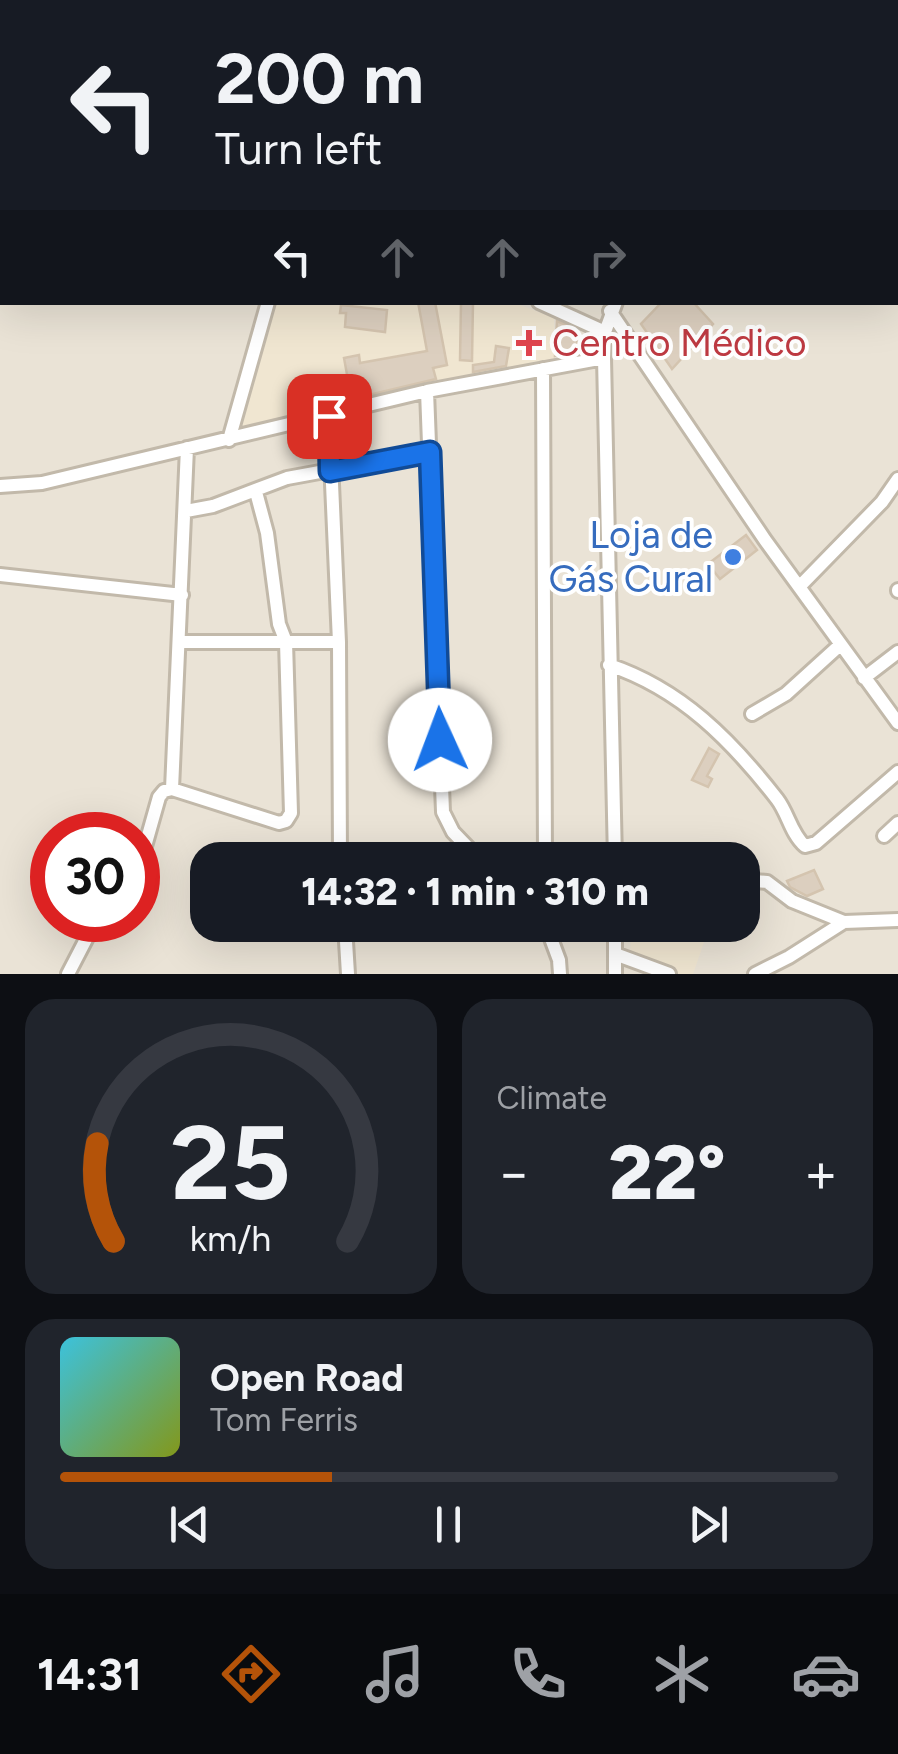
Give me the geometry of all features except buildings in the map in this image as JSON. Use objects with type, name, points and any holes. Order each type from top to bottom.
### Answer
[{"type":"street","points":[[229,440],[267,305]]},
{"type":"street","points":[[546,305],[605,332]]},
{"type":"street","points":[[613,307],[605,332],[604,358],[614,842]]},
{"type":"street","points":[[613,307],[798,587],[898,724]]},
{"type":"street","points":[[0,486],[42,483],[428,392],[604,358]]},
{"type":"street","points":[[543,370],[544,842]]},
{"type":"street","points":[[428,392],[443,812],[463,842]]},
{"type":"street","points":[[329,416],[339,642],[340,842]]},
{"type":"street","points":[[172,790],[187,448]]},
{"type":"street","points":[[186,510],[214,506],[287,478],[430,452]]},
{"type":"street","points":[[798,587],[882,502],[898,480]]},
{"type":"street","points":[[154,812],[159,796],[172,790],[279,823],[291,812],[286,642],[256,492]]},
{"type":"street","points":[[0,575],[182,594]]},
{"type":"street","points":[[180,642],[339,642]]},
{"type":"street","points":[[752,714],[786,694],[840,645]]},
{"type":"street","points":[[864,678],[898,652]]},
{"type":"street","points":[[608,664],[628,671],[697,713],[738,749],[785,810],[804,846],[816,843],[898,772]]},
{"type":"street","points":[[884,836],[898,824]]},
{"type":"street","points":[[760,881],[767,882],[792,902],[844,922],[898,920]]},
{"type":"street","points":[[755,974],[844,922]]},
{"type":"street","points":[[68,974],[85,942]]},
{"type":"street","points":[[346,942],[348,974]]},
{"type":"street","points":[[552,942],[560,974]]},
{"type":"street","points":[[615,942],[615,974]]},
{"type":"street","points":[[615,954],[668,974]]},
{"type":"shaded area","points":[[0,305],[898,305],[898,974],[0,974]]},
{"type":"shaded area","points":[[272,305],[520,305],[554,318],[554,363],[236,432]]},
{"type":"shaded area","points":[[630,942],[704,942],[693,974],[673,974],[630,958]]},
{"type":"place","name":"Centro Médico","points":[[529,343]]},
{"type":"place","name":"Loja de Gás Cural","points":[[733,557]]},
{"type":"route","points":[[329,416],[330,471],[430,452],[440,740]]}]
